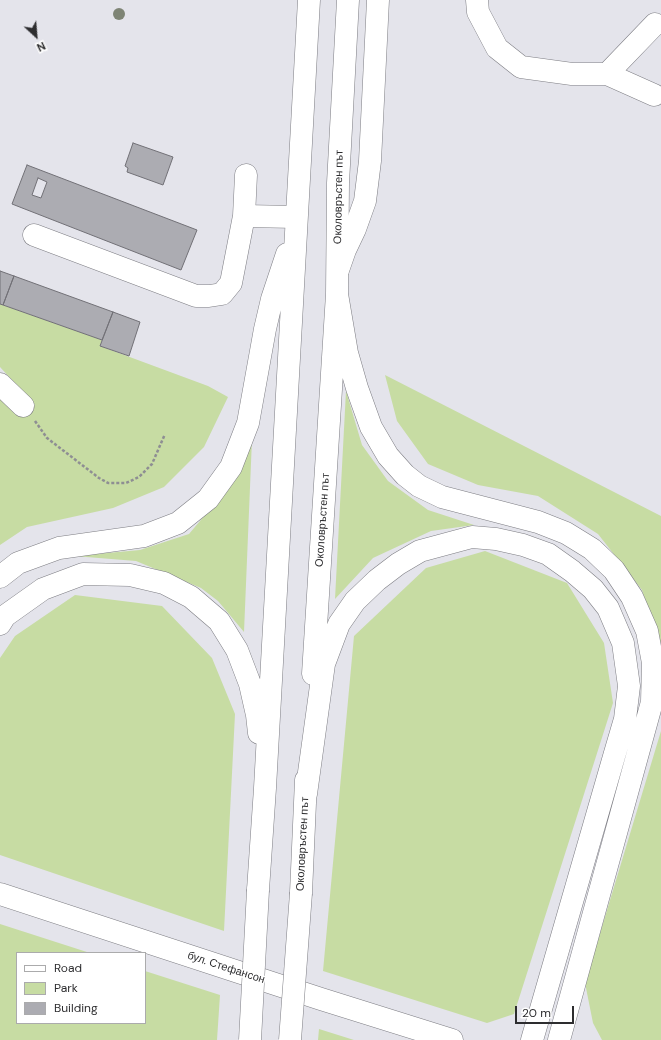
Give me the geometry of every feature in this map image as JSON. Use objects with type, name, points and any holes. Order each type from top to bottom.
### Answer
[{"type":"main road","points":[[250,1040],[309,0]]},
{"type":"main road","name":"Околовръстен път","points":[[290,1040],[301,893],[337,294],[338,183],[348,0]]},
{"type":"main road","points":[[337,271],[365,202],[370,161],[378,0]]},
{"type":"main road","points":[[477,0],[478,12],[497,48],[521,66],[572,74],[607,74],[654,95]]},
{"type":"main road","points":[[607,74],[655,24]]},
{"type":"main road","points":[[34,235],[196,296],[222,294],[231,283],[244,216],[246,175]]},
{"type":"main road","points":[[244,216],[296,224]]},
{"type":"main road","points":[[0,577],[18,563],[59,548],[144,536],[178,523],[208,499],[231,467],[248,423],[270,306],[296,224]]},
{"type":"main road","points":[[337,294],[347,353],[357,388],[371,427],[392,461],[419,486],[442,497],[538,522],[566,533],[592,549],[614,570],[632,597],[647,631],[653,663],[652,702],[559,1040]]},
{"type":"main road","points":[[0,384],[23,406]]},
{"type":"main road","points":[[306,794],[324,664],[339,624],[355,600],[377,580],[398,564],[420,551],[472,537],[496,539],[523,545],[548,554],[572,571],[593,589],[608,608],[623,643],[629,686],[625,719],[532,1040]]},
{"type":"main road","points":[[0,624],[5,616],[43,589],[83,574],[130,575],[164,583],[191,597],[219,621],[237,650],[250,684],[257,714],[265,788]]},
{"type":"main road","name":"бул. Стефансон","points":[[0,894],[321,1000],[452,1040]]},
{"type":"path","points":[[23,406],[47,438],[99,478],[108,483],[126,483],[139,477],[152,464],[165,434]]},
{"type":"green space","points":[[0,304],[102,340],[100,346],[208,386],[228,397],[204,447],[164,487],[113,508],[27,527],[0,545],[0,399],[16,414],[35,405],[0,367]]},
{"type":"green space","points":[[385,375],[661,516],[661,651],[642,590],[598,534],[538,496],[478,485],[428,464],[397,421]]},
{"type":"green space","points":[[346,391],[362,445],[388,481],[428,510],[474,525],[431,531],[373,558],[335,599]]},
{"type":"green space","points":[[252,439],[244,632],[218,601],[201,588],[136,561],[74,556],[140,550],[189,534],[232,483]]},
{"type":"green space","points":[[485,551],[567,583],[604,643],[613,703],[514,1014],[487,1023],[323,971],[354,636],[426,568]]},
{"type":"green space","points":[[75,595],[162,606],[212,658],[235,714],[224,931],[0,855],[0,658],[15,636]]},
{"type":"green space","points":[[661,731],[661,1040],[602,1040],[593,1023],[585,983]]},
{"type":"green space","points":[[0,924],[87,952],[16,952],[16,1024],[146,1024],[146,971],[220,995],[217,1040],[0,1040]]},
{"type":"green space","points":[[319,1029],[354,1040],[318,1040]]},
{"type":"building","points":[[133,143],[173,157],[163,185],[127,172],[128,168],[125,166]]},
{"type":"building","points":[[27,165],[197,230],[181,270],[12,204]]},
{"type":"building","points":[[38,178],[47,182],[41,198],[32,195]]},
{"type":"building","points":[[0,271],[14,276],[3,305],[0,304]]},
{"type":"building","points":[[14,276],[113,312],[102,340],[3,305]]},
{"type":"building","points":[[113,312],[140,322],[129,356],[100,346]]}]
